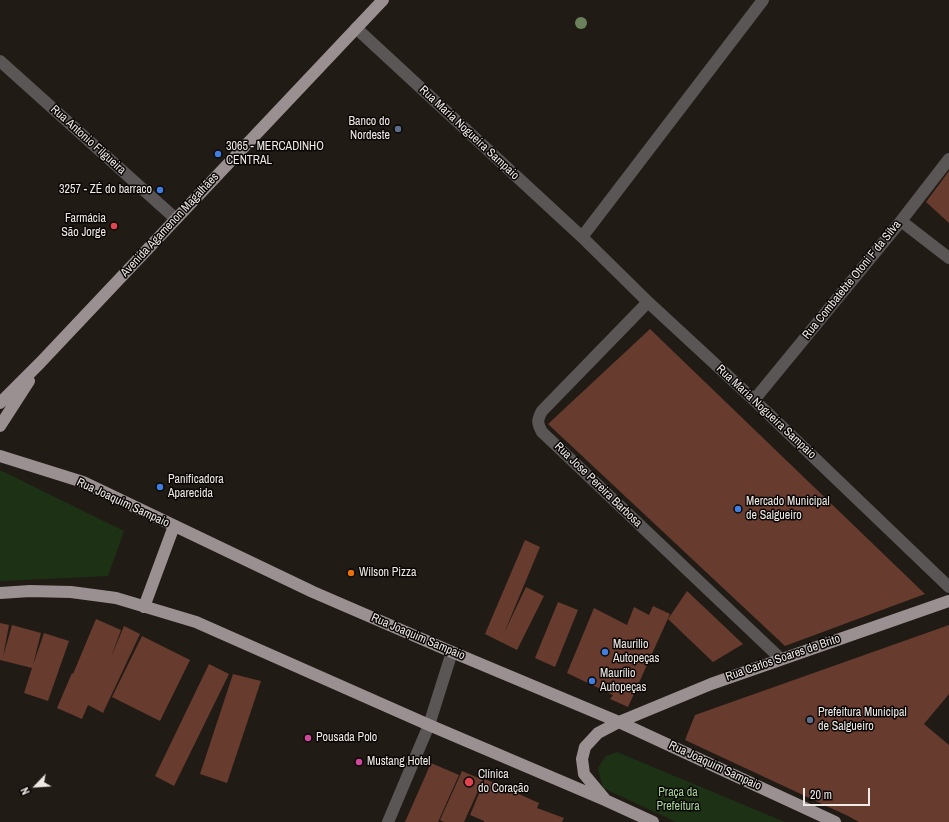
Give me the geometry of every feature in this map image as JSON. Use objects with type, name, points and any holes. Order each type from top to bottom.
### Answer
[{"type":"main road","name":"Avenida Agamenon Magalhães","points":[[40,363],[383,0]]},
{"type":"main road","points":[[0,403],[40,363]]},
{"type":"main road","points":[[0,426],[40,363]]},
{"type":"main road","name":"Rua Joaquim Sampaio","points":[[0,456],[83,482],[313,592],[618,722],[835,822]]},
{"type":"main road","points":[[144,607],[174,526]]},
{"type":"main road","points":[[0,593],[30,591],[72,592],[116,598],[196,622],[653,822]]},
{"type":"main road","name":"Rua Carlos Soares de Brito","points":[[605,800],[584,774],[582,759],[585,747],[598,733],[618,722],[711,684],[949,601]]},
{"type":"street","points":[[582,237],[763,0]]},
{"type":"street","name":"Rua Maria Nogueira Sampaio","points":[[356,28],[582,237],[648,302],[754,400],[949,587]]},
{"type":"street","name":"Rua Antonio Filgueira","points":[[0,60],[176,219]]},
{"type":"street","name":"Rua Combatebte Otoni F da Silva","points":[[754,400],[901,221],[949,159]]},
{"type":"street","points":[[901,221],[949,258]]},
{"type":"street","name":"Rua Jose Pereira Barbosa","points":[[648,302],[542,411],[539,417],[538,425],[542,432],[781,659]]},
{"type":"street","points":[[388,822],[429,725],[452,652]]},
{"type":"green space","points":[[0,470],[124,531],[108,576],[0,581]]},
{"type":"green space","name":"Praça da Prefeitura","points":[[617,752],[785,822],[676,822],[603,788],[598,768],[606,756]]},
{"type":"building","points":[[949,171],[949,223],[926,202]]},
{"type":"building","name":"Mercado Municipal de Salgueiro","points":[[650,329],[925,594],[785,646],[548,424]]},
{"type":"building","points":[[525,540],[540,547],[504,633],[526,587],[544,596],[517,650],[485,634]]},
{"type":"building","points":[[687,591],[743,644],[713,662],[668,619]]},
{"type":"building","points":[[558,602],[578,610],[555,667],[535,658]]},
{"type":"building","points":[[653,606],[670,614],[628,707],[610,699],[613,695],[567,673],[594,608],[627,625],[634,607],[649,615]]},
{"type":"building","points":[[96,619],[121,630],[111,657],[124,626],[140,634],[103,713],[88,705],[82,719],[57,708]]},
{"type":"building","points":[[0,623],[9,625],[3,657],[12,625],[41,633],[33,665],[44,633],[69,641],[48,701],[24,693],[32,668],[0,660]]},
{"type":"building","name":"Prefeitura Municipal de Salgueiro","points":[[949,625],[949,694],[924,724],[949,745],[949,822],[859,822],[685,740],[695,715]]},
{"type":"building","points":[[142,636],[190,660],[160,721],[112,697]]},
{"type":"building","points":[[209,664],[229,674],[174,786],[155,776]]},
{"type":"building","points":[[233,674],[261,681],[227,783],[200,774]]},
{"type":"building","points":[[431,763],[459,775],[438,822],[405,822]]},
{"type":"building","points":[[462,771],[483,780],[464,822],[444,822],[440,820]]},
{"type":"building","points":[[485,779],[539,803],[537,808],[564,818],[562,822],[484,822],[470,815]]},
{"type":"place","name":"Banco do Nordeste","points":[[398,129]]},
{"type":"place","name":"3065 - MERCADINHO CENTRAL","points":[[218,154]]},
{"type":"place","name":"3257 - ZÉ do barraco","points":[[160,190]]},
{"type":"place","name":"Farmácia São Jorge","points":[[114,226]]},
{"type":"place","name":"Panificadora Aparecida","points":[[160,487]]},
{"type":"place","name":"Mercado Municipal de Salgueiro","points":[[738,509]]},
{"type":"place","name":"Wilson Pizza","points":[[351,573]]},
{"type":"place","name":"Maurilio Autopeças","points":[[605,652]]},
{"type":"place","name":"Maurílio Autopeças","points":[[592,681]]},
{"type":"place","name":"Prefeitura Municipal de Salgueiro","points":[[810,720]]},
{"type":"place","name":"Pousada Polo","points":[[308,738]]},
{"type":"place","name":"Mustang Hotel","points":[[359,762]]},
{"type":"place","name":"Clínica do Coração","points":[[469,782]]}]
